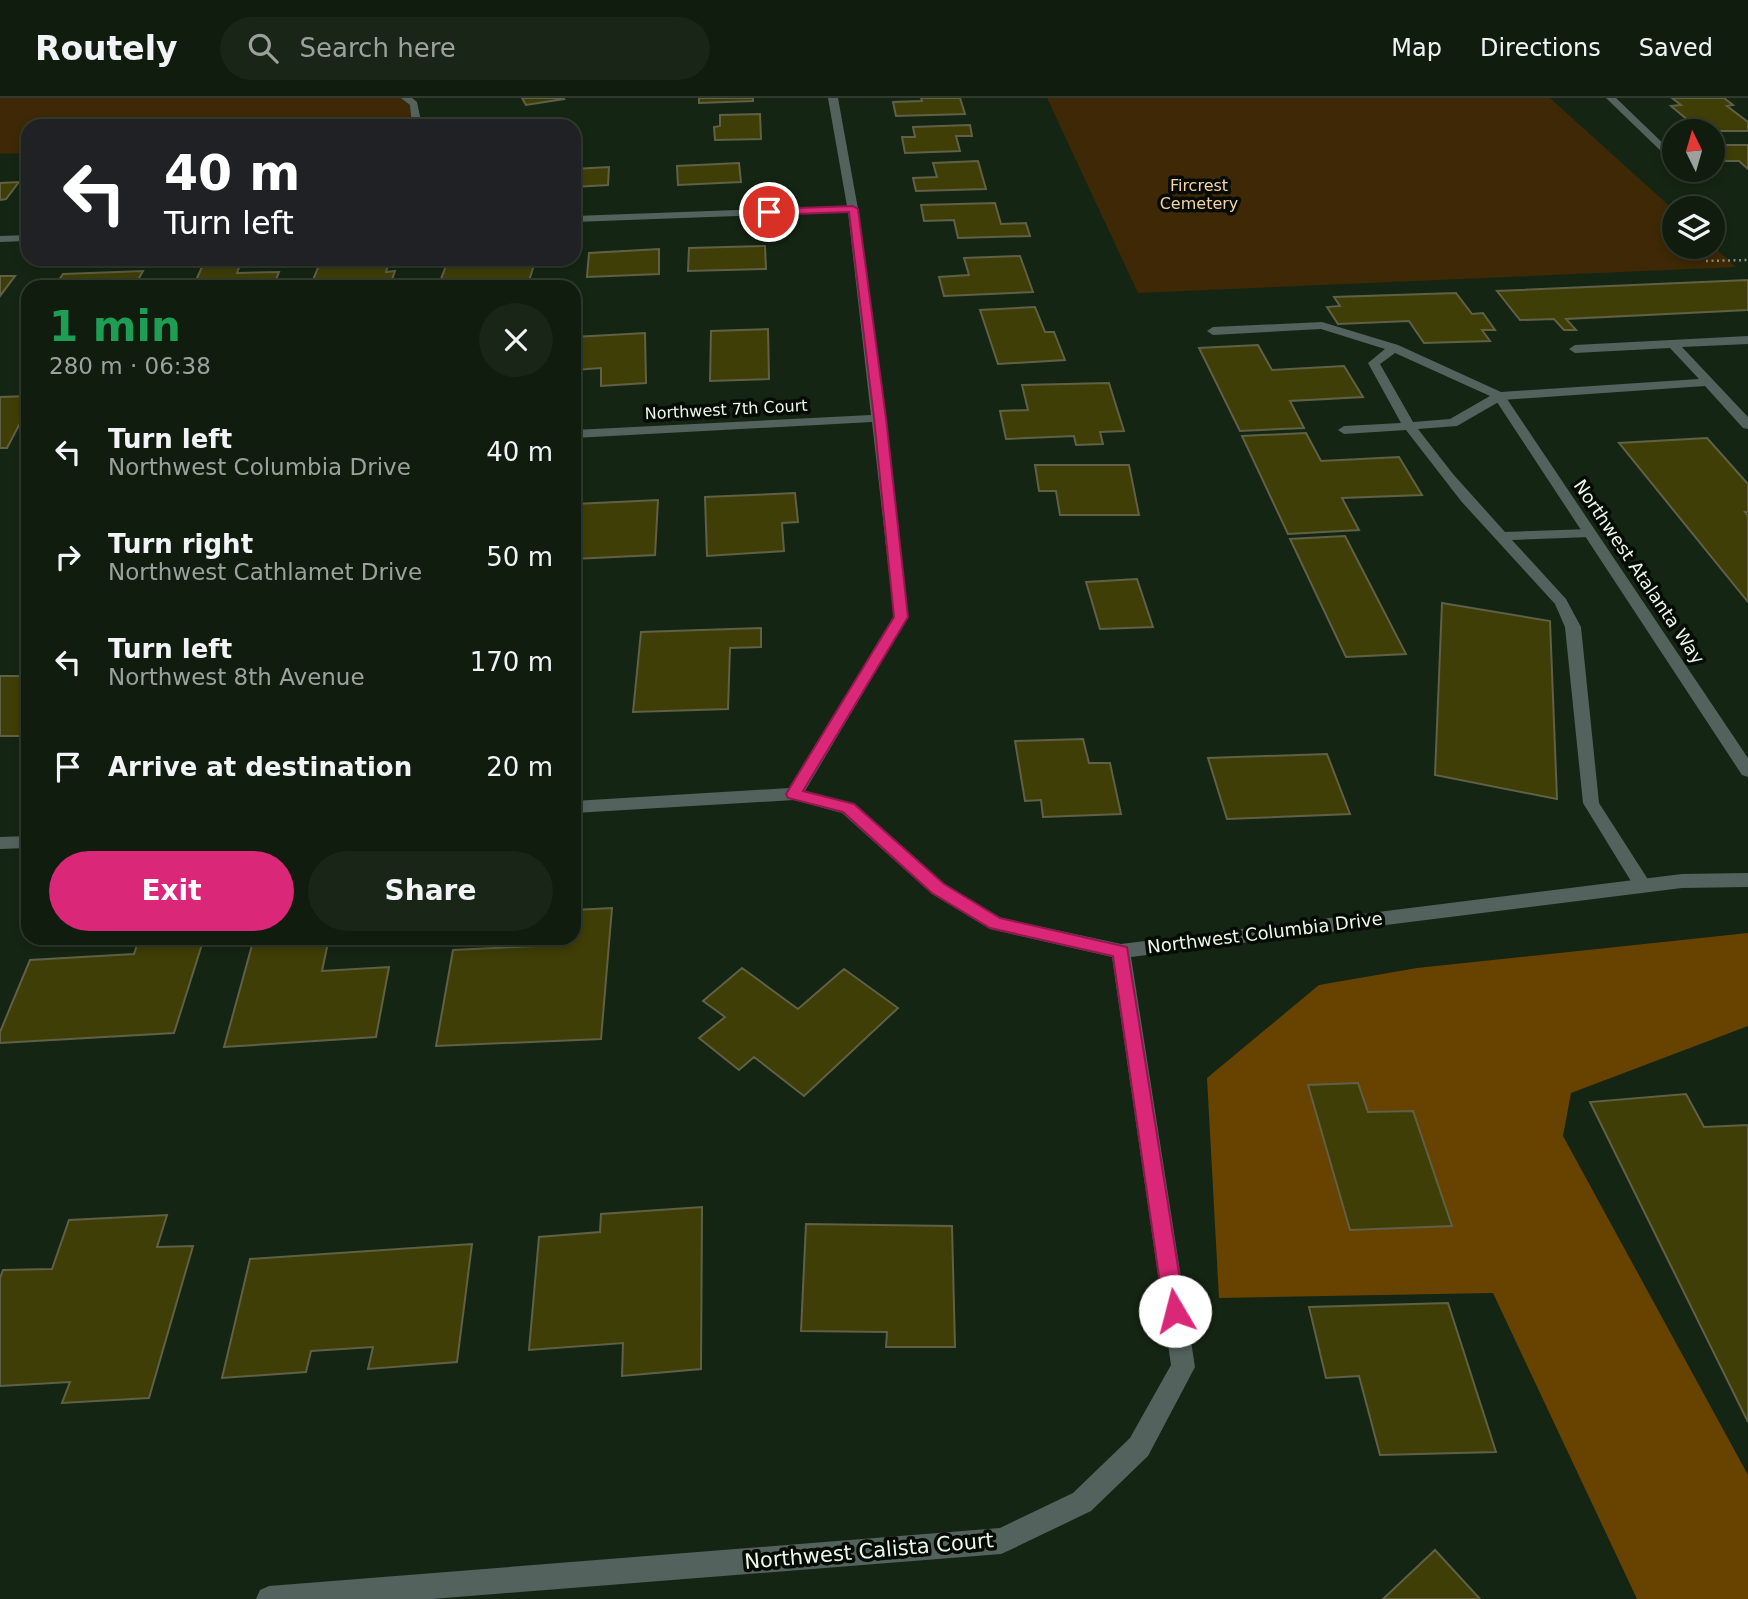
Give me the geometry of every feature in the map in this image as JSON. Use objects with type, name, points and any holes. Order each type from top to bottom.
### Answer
[{"type":"street","points":[[405,98],[414,104],[417,119]]},
{"type":"street","points":[[794,794],[901,617],[880,418],[853,209],[833,98]]},
{"type":"street","points":[[1611,98],[1662,147]]},
{"type":"street","points":[[581,219],[853,209]]},
{"type":"street","points":[[0,239],[21,238]]},
{"type":"street","points":[[1213,331],[1322,326],[1394,348],[1499,396]]},
{"type":"street","points":[[1576,349],[1748,340]]},
{"type":"street","points":[[1673,344],[1748,425]]},
{"type":"street","points":[[1394,348],[1374,363],[1387,394],[1474,507],[1561,602],[1573,627],[1591,803],[1643,886]]},
{"type":"street","points":[[1344,430],[1453,424],[1499,396],[1708,382]]},
{"type":"street","name":"Northwest Atalanta Way","points":[[1499,396],[1748,771]]},
{"type":"street","name":"Northwest 7th Court","points":[[581,434],[880,418]]},
{"type":"street","points":[[1501,536],[1590,533]]},
{"type":"street","name":"Northwest Columbia Drive","points":[[581,807],[794,794],[848,808],[938,889],[996,923],[1121,951],[1682,881],[1748,880]]},
{"type":"street","points":[[0,843],[21,842]]},
{"type":"street","name":"Northwest Calista Court","points":[[269,1599],[1001,1541],[1082,1502],[1139,1447],[1183,1367],[1121,951]]},
{"type":"path","points":[[1706,261],[1748,260]]},
{"type":"green space","points":[[0,98],[406,98],[414,104],[416,119],[21,119],[21,153],[0,154]]},
{"type":"green space","name":"Fircrest Cemetery","points":[[1047,98],[1550,98],[1662,199],[1662,259],[1725,257],[1736,267],[1138,293]]},
{"type":"shaded area","points":[[1748,933],[1748,1026],[1571,1093],[1563,1136],[1748,1475],[1748,1599],[1637,1599],[1493,1293],[1219,1298],[1207,1078],[1319,985],[1417,968]]},
{"type":"building","points":[[522,98],[563,98],[564,99],[526,105]]},
{"type":"building","points":[[699,98],[753,98],[753,101],[699,103]]},
{"type":"building","points":[[921,98],[960,98],[965,114],[896,116],[893,102],[922,101]]},
{"type":"building","points":[[1672,98],[1724,98],[1733,105],[1727,106],[1748,122],[1748,131],[1726,131],[1726,119],[1687,119],[1671,106],[1681,105]]},
{"type":"building","points":[[760,114],[761,139],[715,140],[714,127],[720,126],[720,115]]},
{"type":"building","points":[[970,125],[972,136],[956,136],[960,151],[905,153],[902,137],[915,137],[913,127]]},
{"type":"building","points":[[1726,145],[1748,145],[1748,169],[1739,161],[1726,161]]},
{"type":"building","points":[[978,161],[986,189],[916,191],[913,178],[937,177],[933,163]]},
{"type":"building","points":[[739,163],[741,182],[678,185],[677,166]]},
{"type":"building","points":[[609,167],[608,185],[581,187],[581,169]]},
{"type":"building","points":[[19,182],[6,199],[0,200],[0,183]]},
{"type":"building","points":[[995,203],[1001,224],[1026,223],[1030,236],[958,238],[954,220],[924,221],[921,205]]},
{"type":"building","points":[[765,246],[766,269],[688,271],[689,248]]},
{"type":"building","points":[[659,249],[659,274],[587,277],[589,253]]},
{"type":"building","points":[[1020,256],[1033,292],[944,296],[939,277],[969,275],[964,258]]},
{"type":"building","points":[[240,266],[237,273],[279,272],[276,280],[196,280],[202,267]]},
{"type":"building","points":[[319,266],[388,266],[386,272],[395,271],[392,280],[313,280]]},
{"type":"building","points":[[446,266],[534,266],[529,280],[441,280]]},
{"type":"building","points":[[143,271],[138,280],[59,280],[63,274]]},
{"type":"building","points":[[0,276],[15,276],[0,296]]},
{"type":"building","points":[[1748,280],[1748,310],[1566,319],[1576,330],[1564,330],[1554,319],[1520,320],[1497,291]]},
{"type":"building","points":[[1456,293],[1472,314],[1483,313],[1495,330],[1482,330],[1490,341],[1424,343],[1409,321],[1338,324],[1327,307],[1340,306],[1334,297]]},
{"type":"building","points":[[1035,307],[1045,332],[1054,332],[1065,360],[998,364],[980,310]]},
{"type":"building","points":[[768,329],[769,379],[710,381],[711,331]]},
{"type":"building","points":[[645,333],[646,383],[601,386],[601,368],[581,369],[581,337]]},
{"type":"building","points":[[1258,345],[1272,370],[1344,366],[1363,397],[1290,401],[1304,428],[1240,431],[1199,348]]},
{"type":"building","points":[[1109,383],[1124,431],[1100,432],[1103,444],[1076,445],[1074,436],[1006,439],[1000,411],[1028,410],[1022,385]]},
{"type":"building","points":[[21,396],[21,421],[7,448],[0,448],[0,397]]},
{"type":"building","points":[[1306,433],[1321,461],[1399,457],[1422,495],[1342,498],[1359,530],[1288,534],[1242,436]]},
{"type":"building","points":[[1707,438],[1748,484],[1748,512],[1745,512],[1748,516],[1748,602],[1619,443]]},
{"type":"building","points":[[1035,465],[1129,465],[1139,515],[1060,515],[1056,491],[1039,491]]},
{"type":"building","points":[[795,493],[798,522],[782,523],[784,551],[707,556],[705,497]]},
{"type":"building","points":[[658,500],[655,555],[581,559],[581,504]]},
{"type":"building","points":[[1345,536],[1406,654],[1346,657],[1290,539]]},
{"type":"building","points":[[1137,579],[1153,627],[1100,629],[1086,582]]},
{"type":"building","points":[[1442,603],[1550,621],[1557,799],[1435,775]]},
{"type":"building","points":[[761,628],[761,647],[730,648],[728,709],[633,712],[641,632]]},
{"type":"building","points":[[0,676],[21,676],[21,736],[0,736]]},
{"type":"building","points":[[1083,739],[1089,763],[1110,763],[1121,814],[1043,817],[1041,800],[1025,801],[1015,741]]},
{"type":"building","points":[[1327,754],[1350,814],[1227,819],[1208,758]]},
{"type":"building","points":[[612,908],[601,1039],[436,1046],[453,950],[581,945],[581,910]]},
{"type":"building","points":[[137,945],[202,945],[174,1033],[0,1043],[0,1032],[30,960],[134,954]]},
{"type":"building","points":[[252,945],[328,945],[322,971],[389,967],[376,1037],[224,1047]]},
{"type":"building","points":[[742,968],[798,1009],[844,969],[898,1008],[804,1096],[754,1057],[739,1070],[699,1038],[725,1017],[703,1001]]},
{"type":"building","points":[[1358,1083],[1368,1112],[1413,1111],[1452,1226],[1350,1230],[1308,1085]]},
{"type":"building","points":[[1686,1094],[1704,1127],[1748,1125],[1748,1422],[1590,1102]]},
{"type":"building","points":[[702,1207],[701,1369],[622,1376],[623,1343],[529,1350],[539,1237],[600,1232],[601,1214]]},
{"type":"building","points":[[167,1215],[157,1247],[193,1246],[149,1398],[62,1403],[70,1382],[0,1386],[0,1278],[3,1270],[52,1269],[69,1220]]},
{"type":"building","points":[[806,1224],[952,1226],[955,1347],[886,1347],[887,1332],[801,1331]]},
{"type":"building","points":[[472,1244],[457,1362],[368,1369],[373,1347],[311,1351],[306,1372],[222,1378],[250,1259]]},
{"type":"building","points":[[1448,1303],[1496,1452],[1380,1455],[1359,1376],[1326,1378],[1309,1307]]},
{"type":"building","points":[[1435,1550],[1480,1599],[1383,1599]]},
{"type":"route","points":[[769,212],[853,209],[880,418],[901,617],[794,794],[848,808],[938,889],[996,923],[1121,951],[1175,1311]]}]
